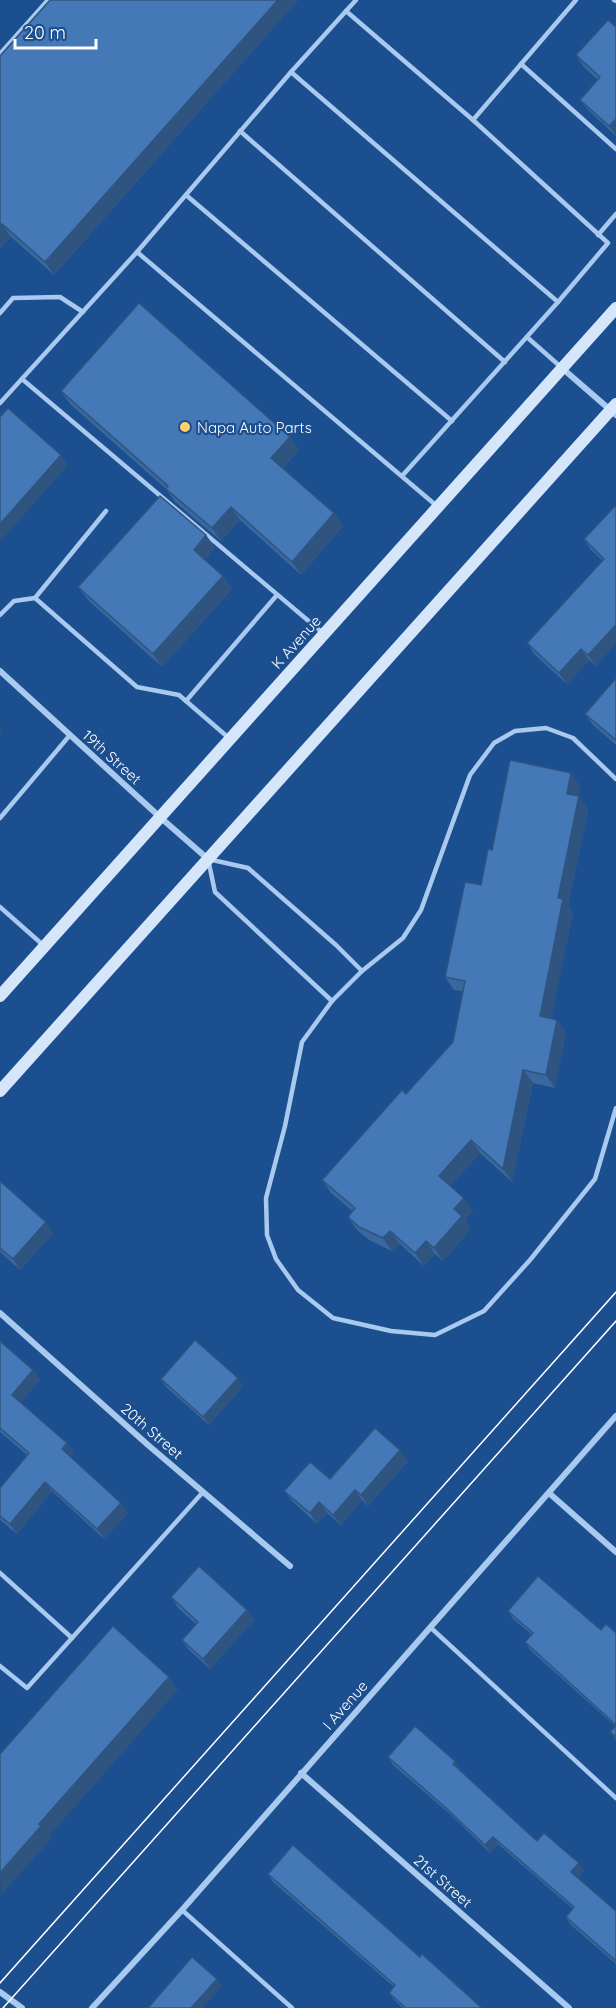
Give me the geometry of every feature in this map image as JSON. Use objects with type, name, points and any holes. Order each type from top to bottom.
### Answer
[{"type":"main road","name":"K Avenue","points":[[0,996],[616,308]]},
{"type":"main road","points":[[0,1091],[614,410]]},
{"type":"street","points":[[562,368],[614,410]]},
{"type":"street","name":"19th Street","points":[[0,671],[208,859]]},
{"type":"street","name":"20th Street","points":[[0,1313],[290,1566]]},
{"type":"street","name":"I Avenue","points":[[92,2008],[182,1910],[616,1416]]},
{"type":"street","points":[[549,1493],[616,1552]]},
{"type":"street","name":"21st Street","points":[[301,1773],[569,2008]]},
{"type":"street","points":[[0,1992],[22,2008]]},
{"type":"lane","points":[[0,54],[48,0]]},
{"type":"lane","points":[[0,403],[137,252],[291,72],[356,0]]},
{"type":"lane","points":[[473,120],[576,0]]},
{"type":"lane","points":[[346,11],[473,120],[608,243],[528,338],[402,476]]},
{"type":"lane","points":[[521,64],[616,149]]},
{"type":"lane","points":[[291,72],[558,302]]},
{"type":"lane","points":[[240,131],[505,362]]},
{"type":"lane","points":[[186,195],[452,421]]},
{"type":"lane","points":[[598,235],[616,214]]},
{"type":"lane","points":[[137,252],[438,507]]},
{"type":"lane","points":[[0,313],[13,298],[60,297],[83,312]]},
{"type":"lane","points":[[528,338],[562,368]]},
{"type":"lane","points":[[22,379],[324,634]]},
{"type":"lane","points":[[0,615],[14,601],[35,598],[106,511]]},
{"type":"lane","points":[[186,701],[277,595]]},
{"type":"lane","points":[[35,598],[137,687],[179,695],[230,739]]},
{"type":"lane","points":[[616,779],[573,738],[546,728],[515,731],[494,742],[470,776],[421,910],[403,938],[362,971],[332,1001],[302,1042],[285,1126],[266,1198],[267,1235],[276,1259],[298,1290],[333,1318],[391,1331],[435,1335],[484,1311],[530,1260],[595,1179],[616,1108]]},
{"type":"lane","points":[[0,818],[70,735]]},
{"type":"lane","points":[[332,1001],[215,892],[208,859],[248,868],[362,971]]},
{"type":"lane","points":[[0,907],[45,947]]},
{"type":"lane","points":[[0,1666],[27,1688],[203,1492]]},
{"type":"lane","points":[[0,1573],[72,1638]]},
{"type":"lane","points":[[430,1627],[616,1798]]},
{"type":"lane","points":[[182,1910],[292,2008]]},
{"type":"building","points":[[50,0],[278,0],[45,262],[2,224],[0,225],[0,56]]},
{"type":"building","points":[[608,20],[616,27],[616,119],[609,126],[580,100],[600,77],[576,55]]},
{"type":"building","name":"Napa Auto Parts","points":[[139,303],[290,437],[271,458],[334,513],[292,562],[231,507],[212,528],[166,489],[168,486],[61,391]]},
{"type":"building","points":[[8,408],[61,455],[0,524],[0,417]]},
{"type":"building","points":[[160,496],[206,535],[194,550],[223,576],[153,654],[78,587]]},
{"type":"building","points":[[616,505],[616,625],[588,655],[581,649],[559,673],[527,643],[604,559],[584,539]]},
{"type":"building","points":[[616,678],[616,740],[585,714]]},
{"type":"building","points":[[510,760],[571,773],[567,794],[579,796],[558,898],[563,899],[540,1016],[557,1020],[546,1075],[523,1070],[503,1169],[471,1140],[439,1176],[464,1198],[454,1209],[462,1216],[434,1248],[426,1241],[415,1253],[390,1231],[383,1238],[359,1227],[348,1217],[355,1208],[322,1180],[402,1090],[406,1094],[453,1042],[465,981],[445,977],[465,882],[481,885],[488,849],[492,850]]},
{"type":"building","points":[[0,1181],[46,1222],[13,1259],[0,1248]]},
{"type":"building","points":[[195,1340],[238,1378],[203,1417],[161,1379]]},
{"type":"building","points":[[0,1341],[33,1370],[12,1395],[67,1443],[62,1449],[121,1503],[97,1529],[45,1482],[10,1524],[0,1516],[0,1488],[29,1453],[0,1428]]},
{"type":"building","points":[[375,1428],[400,1450],[361,1495],[355,1490],[333,1515],[319,1502],[310,1513],[284,1491],[310,1462],[330,1479]]},
{"type":"building","points":[[199,1566],[247,1610],[203,1659],[182,1640],[198,1622],[171,1597]]},
{"type":"building","points":[[538,1576],[601,1630],[606,1624],[616,1633],[616,1725],[525,1642],[533,1633],[508,1611]]},
{"type":"building","points":[[113,1626],[169,1677],[39,1824],[41,1826],[0,1873],[0,1754]]},
{"type":"building","points":[[616,1725],[616,1737],[610,1732]]},
{"type":"building","points":[[415,1726],[455,1761],[453,1764],[537,1841],[544,1833],[579,1863],[571,1872],[616,1911],[616,1961],[566,1917],[574,1907],[493,1837],[485,1845],[388,1757]]},
{"type":"building","points":[[293,1845],[420,1957],[422,1954],[482,2008],[406,2008],[389,1993],[395,1985],[268,1874]]},
{"type":"building","points":[[192,1957],[217,1979],[191,2008],[148,2008]]},
{"type":"tram line","points":[[0,1983],[616,1292]]},
{"type":"tram line","points":[[3,2008],[616,1321]]},
{"type":"place","name":"Napa Auto Parts","points":[[185,427]]}]
